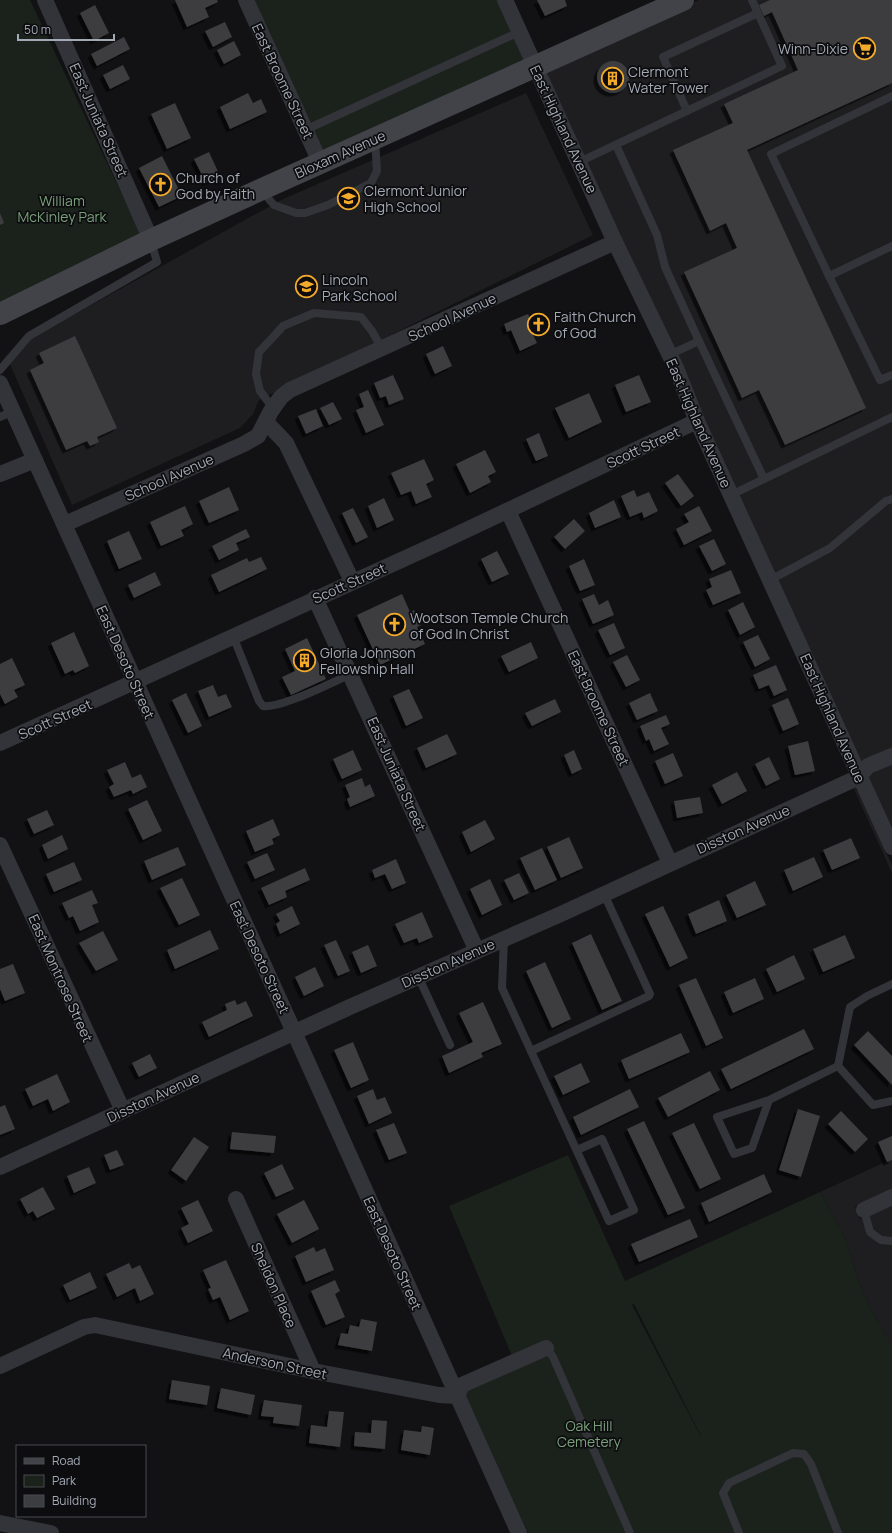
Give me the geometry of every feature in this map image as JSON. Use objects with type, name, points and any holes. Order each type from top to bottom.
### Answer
[{"type":"street","name":"East Juniata Street","points":[[45,0],[151,240]]},
{"type":"street","name":"East Broome Street","points":[[246,0],[320,162]]},
{"type":"street","name":"East Highland Avenue","points":[[505,0],[535,68],[669,354],[697,421],[892,847]]},
{"type":"street","name":"Bloxam Avenue","points":[[0,314],[151,240],[320,162],[535,68],[683,0]]},
{"type":"street","name":"School Avenue","points":[[273,408],[288,392],[616,242]]},
{"type":"street","name":"East Desoto Street","points":[[0,383],[6,414],[35,460],[65,524],[519,1533]]},
{"type":"street","points":[[273,408],[266,422],[286,443],[352,581]]},
{"type":"street","name":"Scott Street","points":[[0,743],[508,511],[697,421]]},
{"type":"street","name":"School Avenue","points":[[65,524],[244,444],[258,436],[266,422]]},
{"type":"street","points":[[0,474],[35,460]]},
{"type":"street","name":"East Broome Street","points":[[508,511],[670,863]]},
{"type":"street","name":"East Juniata Street","points":[[315,598],[477,951]]},
{"type":"street","name":"Disston Avenue","points":[[0,1167],[294,1032],[604,894],[859,776],[868,766],[892,756]]},
{"type":"street","name":"East Montrose Street","points":[[0,845],[123,1111]]},
{"type":"street","points":[[864,1210],[892,1197]]},
{"type":"street","name":"Sheldon Place","points":[[236,1199],[313,1371]]},
{"type":"street","name":"Anderson Street","points":[[0,1366],[84,1327],[95,1325],[313,1371],[439,1395],[457,1396]]},
{"type":"street","points":[[457,1396],[462,1385],[546,1348]]},
{"type":"street","points":[[0,1523],[51,1533]]},
{"type":"lane","points":[[579,162],[782,66],[752,0]]},
{"type":"lane","points":[[687,111],[663,57],[758,13]]},
{"type":"lane","points":[[305,130],[519,32]]},
{"type":"lane","points":[[892,96],[771,154],[880,380],[892,375]]},
{"type":"lane","points":[[260,190],[274,205],[296,213],[306,213],[328,205],[371,183],[377,171],[375,138]]},
{"type":"lane","points":[[616,145],[657,235],[665,267],[764,479]]},
{"type":"lane","points":[[0,370],[29,336],[157,262],[151,240]]},
{"type":"lane","points":[[829,276],[892,246]]},
{"type":"lane","points":[[273,408],[260,391],[256,374],[258,352],[283,326],[314,313],[361,317],[372,331],[382,349]]},
{"type":"lane","points":[[669,354],[699,341]]},
{"type":"lane","points":[[731,495],[892,417]]},
{"type":"lane","points":[[770,580],[830,548],[886,501],[892,499]]},
{"type":"lane","points":[[233,636],[259,701],[263,706],[270,707],[285,702],[351,674]]},
{"type":"lane","points":[[531,1051],[649,996],[650,994],[604,894]]},
{"type":"lane","points":[[504,939],[502,988],[576,1150],[609,1221],[634,1210],[602,1139],[576,1150]]},
{"type":"lane","points":[[418,976],[450,1045]]},
{"type":"lane","points":[[838,1066],[850,1007],[867,996],[892,984]]},
{"type":"lane","points":[[769,1100],[752,1148],[734,1154],[717,1117],[769,1100],[838,1066]]},
{"type":"lane","points":[[838,1066],[873,1105],[892,1101]]},
{"type":"lane","points":[[864,1210],[870,1232],[882,1240],[892,1241]]},
{"type":"lane","points":[[546,1348],[552,1357],[630,1533]]},
{"type":"lane","points":[[738,1533],[723,1493],[729,1483],[793,1453],[804,1454],[811,1464],[838,1533]]},
{"type":"shaded area","points":[[699,0],[892,0],[892,748],[870,758],[867,757],[861,762],[545,71]]},
{"type":"shaded area","name":"Lincoln Park School","points":[[526,93],[593,235],[259,400],[253,414],[240,428],[72,505],[9,362],[30,339],[281,200]]},
{"type":"shaded area","points":[[892,763],[892,829],[868,777],[872,771]]},
{"type":"shaded area","points":[[855,786],[892,865],[892,873],[853,787]]},
{"type":"shaded area","points":[[892,1159],[892,1189],[855,1207],[860,1219],[892,1204],[892,1345],[871,1310],[859,1283],[846,1240],[820,1192]]},
{"type":"green space","name":"William McKinley Park","points":[[0,0],[30,0],[142,237],[0,307]]},
{"type":"green space","points":[[254,0],[497,0],[526,65],[324,153]]},
{"type":"green space","name":"Oak Hill Cemetery","points":[[568,1155],[625,1281],[820,1192],[846,1240],[859,1283],[871,1310],[892,1345],[892,1533],[528,1533],[458,1380],[512,1356],[449,1206]],"holes":[[[634,1304],[701,1437],[632,1305]]]},
{"type":"building","points":[[175,0],[217,0],[218,2],[205,8],[209,17],[187,27]]},
{"type":"building","points":[[537,0],[565,0],[567,6],[545,16]]},
{"type":"building","points":[[770,0],[892,0],[892,83],[747,150],[866,408],[785,445],[759,390],[742,398],[684,272],[737,248],[726,223],[710,231],[673,150],[733,123],[724,104],[798,70],[772,12],[764,16],[759,5]]},
{"type":"building","points":[[95,5],[109,33],[94,41],[80,13]]},
{"type":"building","points":[[225,22],[232,37],[213,47],[205,31]]},
{"type":"building","points":[[124,37],[130,49],[97,66],[91,54]]},
{"type":"building","points":[[234,41],[241,55],[224,64],[217,50]]},
{"type":"building","name":"Clermont Water Tower","points":[[610,61],[616,61],[626,68],[629,77],[628,83],[622,90],[616,93],[610,93],[600,86],[597,80],[597,74],[604,64]]},
{"type":"building","points":[[123,65],[130,79],[110,89],[103,75]]},
{"type":"building","points":[[248,93],[253,103],[261,99],[267,112],[230,129],[220,107]]},
{"type":"building","points":[[175,103],[191,138],[167,149],[151,114]]},
{"type":"building","points":[[209,152],[220,176],[206,183],[194,159]]},
{"type":"building","points":[[162,156],[182,196],[159,207],[139,168]]},
{"type":"building","points":[[0,213],[4,223],[0,225]]},
{"type":"building","points":[[528,314],[531,321],[527,322],[537,343],[520,351],[511,330],[507,332],[504,324]]},
{"type":"building","points":[[75,336],[117,428],[97,437],[99,442],[90,446],[87,441],[66,450],[30,370],[44,363],[39,353]]},
{"type":"building","points":[[443,346],[452,366],[435,374],[426,354]]},
{"type":"building","points":[[393,375],[404,399],[389,405],[386,396],[380,398],[374,383]]},
{"type":"building","points":[[639,375],[651,402],[626,412],[615,385]]},
{"type":"building","points":[[368,390],[384,425],[366,433],[356,410],[364,407],[359,394]]},
{"type":"building","points":[[589,393],[602,422],[569,438],[555,408]]},
{"type":"building","points":[[333,402],[342,419],[329,425],[320,408]]},
{"type":"building","points":[[316,409],[323,426],[306,434],[298,416]]},
{"type":"building","points":[[539,433],[548,456],[536,461],[526,439]]},
{"type":"building","points":[[485,450],[496,472],[488,476],[491,482],[470,493],[456,464]]},
{"type":"building","points":[[424,459],[434,480],[426,484],[432,497],[416,504],[411,491],[401,495],[391,473]]},
{"type":"building","points":[[678,474],[694,496],[681,506],[665,483]]},
{"type":"building","points":[[229,487],[239,510],[209,523],[199,501]]},
{"type":"building","points":[[634,490],[637,497],[649,492],[658,511],[644,518],[642,512],[630,517],[621,496]]},
{"type":"building","points":[[384,498],[394,520],[377,528],[368,506]]},
{"type":"building","points":[[614,500],[621,517],[595,528],[589,513]]},
{"type":"building","points":[[185,506],[193,524],[181,530],[184,536],[161,546],[150,522]]},
{"type":"building","points":[[699,506],[712,531],[684,545],[676,529],[689,522],[684,514]]},
{"type":"building","points":[[353,508],[368,537],[356,543],[342,513]]},
{"type":"building","points":[[574,519],[585,531],[565,549],[554,537]]},
{"type":"building","points":[[246,529],[250,537],[236,543],[239,550],[219,560],[212,546]]},
{"type":"building","points":[[129,531],[142,559],[119,569],[107,541]]},
{"type":"building","points":[[714,539],[726,564],[712,571],[699,546]]},
{"type":"building","points":[[497,551],[509,574],[492,582],[481,559]]},
{"type":"building","points":[[261,557],[267,569],[219,592],[211,575],[247,558],[249,562]]},
{"type":"building","points":[[584,559],[595,585],[580,591],[569,566]]},
{"type":"building","points":[[731,570],[741,593],[713,605],[706,590],[712,587],[709,579]]},
{"type":"building","points":[[155,572],[161,585],[134,598],[128,585]]},
{"type":"building","points":[[402,594],[410,612],[414,610],[421,625],[417,627],[425,644],[380,665],[357,615]]},
{"type":"building","points":[[594,594],[599,605],[608,600],[614,615],[593,624],[582,599]]},
{"type":"building","points":[[743,602],[755,627],[740,635],[728,610]]},
{"type":"building","points":[[614,623],[625,648],[610,655],[598,630]]},
{"type":"building","points":[[74,632],[89,666],[75,673],[73,670],[65,674],[51,643]]},
{"type":"building","points":[[758,635],[770,659],[755,667],[743,642]]},
{"type":"building","name":"Gloria Johnson Fellowship Hall","points":[[307,638],[326,679],[291,695],[282,677],[295,671],[285,649]]},
{"type":"building","points":[[531,642],[538,658],[509,672],[501,656]]},
{"type":"building","points":[[627,655],[640,680],[626,687],[613,662]]},
{"type":"building","points":[[12,658],[25,685],[14,690],[18,697],[5,704],[0,694],[0,664]]},
{"type":"building","points":[[776,665],[787,690],[774,696],[769,685],[759,689],[753,675]]},
{"type":"building","points":[[213,685],[218,697],[226,694],[232,707],[209,717],[198,691]]},
{"type":"building","points":[[409,689],[423,718],[406,726],[393,696]]},
{"type":"building","points":[[186,693],[202,726],[188,733],[172,700]]},
{"type":"building","points":[[650,693],[658,711],[637,720],[629,703]]},
{"type":"building","points":[[788,698],[799,724],[783,731],[772,705]]},
{"type":"building","points":[[555,699],[561,712],[532,726],[525,713]]},
{"type":"building","points":[[666,715],[670,724],[661,728],[669,744],[654,751],[649,739],[646,741],[640,726]]},
{"type":"building","points":[[447,734],[457,754],[426,768],[417,748]]},
{"type":"building","points":[[808,741],[815,771],[795,775],[788,746]]},
{"type":"building","points":[[353,750],[362,770],[342,779],[333,759]]},
{"type":"building","points":[[574,750],[582,769],[572,774],[564,755]]},
{"type":"building","points":[[673,753],[683,776],[665,784],[655,761]]},
{"type":"building","points":[[769,757],[780,779],[766,786],[755,764]]},
{"type":"building","points":[[125,762],[132,778],[141,774],[147,787],[133,794],[131,790],[114,797],[109,787],[114,784],[107,770]]},
{"type":"building","points":[[737,772],[747,791],[722,804],[712,785]]},
{"type":"building","points":[[362,778],[365,787],[370,784],[375,796],[350,807],[347,799],[350,797],[345,785]]},
{"type":"building","points":[[700,797],[703,813],[677,818],[674,801]]},
{"type":"building","points":[[147,800],[162,831],[143,840],[128,809]]},
{"type":"building","points":[[47,810],[54,825],[34,834],[27,819]]},
{"type":"building","points":[[273,819],[280,835],[272,839],[274,844],[255,852],[246,831]]},
{"type":"building","points":[[485,820],[495,839],[471,852],[462,832]]},
{"type":"building","points":[[62,835],[68,849],[48,859],[42,845]]},
{"type":"building","points":[[569,837],[583,868],[561,878],[547,847]]},
{"type":"building","points":[[851,838],[860,858],[832,870],[823,850]]},
{"type":"building","points":[[178,847],[186,865],[152,880],[144,861]]},
{"type":"building","points":[[542,848],[557,880],[535,890],[520,858]]},
{"type":"building","points":[[267,853],[275,870],[255,879],[247,862]]},
{"type":"building","points":[[814,857],[823,877],[793,891],[784,870]]},
{"type":"building","points":[[396,859],[406,883],[392,889],[385,874],[375,878],[372,870]]},
{"type":"building","points":[[74,862],[82,880],[54,892],[46,874]]},
{"type":"building","points":[[305,868],[310,880],[285,891],[287,897],[269,905],[261,888]]},
{"type":"building","points":[[519,873],[529,893],[514,900],[504,880]]},
{"type":"building","points":[[182,878],[200,915],[179,925],[160,888]]},
{"type":"building","points":[[490,879],[502,905],[482,915],[470,889]]},
{"type":"building","points":[[755,881],[766,905],[737,918],[726,895]]},
{"type":"building","points":[[92,890],[98,903],[92,905],[99,922],[80,931],[73,916],[69,918],[62,903]]},
{"type":"building","points":[[719,900],[727,921],[696,934],[688,914]]},
{"type":"building","points":[[292,906],[300,924],[280,934],[276,924],[280,921],[276,914]]},
{"type":"building","points":[[663,906],[688,958],[670,967],[645,914]]},
{"type":"building","points":[[422,912],[433,937],[419,943],[417,938],[404,943],[395,924]]},
{"type":"building","points":[[210,930],[219,949],[175,969],[167,950]]},
{"type":"building","points":[[103,931],[118,960],[96,971],[79,943]]},
{"type":"building","points":[[591,934],[622,1001],[602,1010],[572,943]]},
{"type":"building","points":[[845,935],[855,958],[823,972],[813,949]]},
{"type":"building","points":[[336,940],[350,971],[338,976],[324,945]]},
{"type":"building","points":[[368,945],[377,966],[361,973],[352,952]]},
{"type":"building","points":[[794,955],[805,979],[777,992],[766,969]]},
{"type":"building","points":[[545,962],[571,1019],[552,1028],[526,971]]},
{"type":"building","points":[[13,964],[25,993],[5,1001],[0,989],[0,969]]},
{"type":"building","points":[[315,967],[324,986],[304,996],[295,977]]},
{"type":"building","points":[[696,978],[723,1038],[706,1046],[679,985]]},
{"type":"building","points":[[755,978],[764,999],[733,1013],[724,992]]},
{"type":"building","points":[[235,1000],[237,1005],[246,1001],[253,1016],[209,1037],[202,1022],[227,1010],[225,1004]]},
{"type":"building","points":[[483,1002],[502,1044],[481,1053],[483,1057],[449,1073],[442,1056],[473,1042],[459,1013]]},
{"type":"building","points":[[804,1029],[814,1049],[731,1089],[721,1069]]},
{"type":"building","points":[[868,1031],[892,1056],[892,1085],[854,1045]]},
{"type":"building","points":[[681,1033],[690,1052],[629,1079],[621,1060]]},
{"type":"building","points":[[353,1042],[369,1080],[351,1088],[334,1050]]},
{"type":"building","points":[[150,1054],[157,1068],[139,1077],[132,1063]]},
{"type":"building","points":[[581,1063],[590,1082],[563,1095],[554,1076]]},
{"type":"building","points":[[710,1071],[720,1090],[668,1117],[658,1098]]},
{"type":"building","points":[[57,1074],[70,1102],[53,1111],[48,1099],[33,1106],[25,1089]]},
{"type":"building","points":[[373,1089],[377,1100],[385,1097],[392,1113],[369,1124],[357,1096]]},
{"type":"building","points":[[630,1089],[639,1107],[581,1135],[573,1117]]},
{"type":"building","points":[[5,1105],[15,1129],[0,1135],[0,1107]]},
{"type":"building","points":[[798,1109],[820,1116],[801,1177],[779,1170]]},
{"type":"building","points":[[841,1111],[868,1139],[855,1152],[828,1124]]},
{"type":"building","points":[[644,1121],[685,1208],[668,1215],[627,1129]]},
{"type":"building","points":[[394,1123],[407,1153],[389,1160],[376,1130]]},
{"type":"building","points":[[694,1123],[721,1179],[700,1189],[672,1133]]},
{"type":"building","points":[[232,1132],[276,1136],[274,1153],[230,1149]]},
{"type":"building","points":[[892,1136],[892,1160],[887,1162],[878,1142]]},
{"type":"building","points":[[194,1137],[209,1147],[186,1181],[171,1170]]},
{"type":"building","points":[[117,1150],[124,1165],[110,1170],[104,1155]]},
{"type":"building","points":[[282,1164],[294,1189],[276,1197],[264,1173]]},
{"type":"building","points":[[89,1167],[96,1183],[74,1193],[67,1176]]},
{"type":"building","points":[[764,1174],[772,1192],[709,1222],[701,1203]]},
{"type":"building","points":[[43,1187],[55,1209],[37,1218],[33,1211],[28,1214],[20,1199]]},
{"type":"building","points":[[198,1200],[213,1231],[188,1243],[181,1228],[189,1224],[181,1208]]},
{"type":"building","points":[[304,1200],[319,1229],[292,1243],[277,1214]]},
{"type":"building","points":[[690,1219],[698,1237],[639,1262],[631,1244]]},
{"type":"building","points":[[314,1247],[316,1252],[325,1248],[334,1270],[306,1282],[295,1256]]},
{"type":"building","points":[[226,1260],[249,1311],[230,1320],[220,1297],[213,1300],[208,1289],[211,1288],[203,1270]]},
{"type":"building","points":[[129,1263],[132,1269],[140,1265],[154,1294],[140,1301],[135,1288],[117,1297],[106,1274]]},
{"type":"building","points":[[90,1272],[97,1288],[70,1300],[63,1285]]},
{"type":"building","points":[[335,1280],[340,1291],[335,1294],[345,1317],[326,1325],[311,1291]]},
{"type":"building","points":[[361,1319],[377,1322],[372,1351],[338,1345],[341,1333],[348,1334],[350,1325],[359,1327]]},
{"type":"building","points":[[172,1380],[210,1386],[207,1405],[169,1399]]},
{"type":"building","points":[[221,1388],[255,1395],[251,1415],[217,1408]]},
{"type":"building","points":[[264,1400],[302,1405],[299,1426],[273,1423],[274,1417],[261,1416]]},
{"type":"building","points":[[329,1411],[344,1412],[340,1447],[309,1443],[311,1425],[327,1427]]},
{"type":"building","points":[[372,1420],[387,1421],[385,1449],[354,1446],[355,1432],[371,1433]]},
{"type":"building","points":[[422,1426],[434,1428],[430,1455],[401,1450],[404,1430],[421,1432]]},
{"type":"place","name":"Winn-Dixie","points":[[864,48]]},
{"type":"place","name":"Clermont Water Tower","points":[[613,79]]},
{"type":"place","name":"Church of God by Faith","points":[[160,185]]},
{"type":"place","name":"Clermont Junior High School","points":[[349,198]]},
{"type":"place","name":"Lincoln Park School","points":[[306,287]]},
{"type":"place","name":"Faith Church of God","points":[[539,324]]},
{"type":"place","name":"Wootson Temple Church of God In Christ","points":[[395,625]]},
{"type":"place","name":"Gloria Johnson Fellowship Hall","points":[[304,660]]}]
